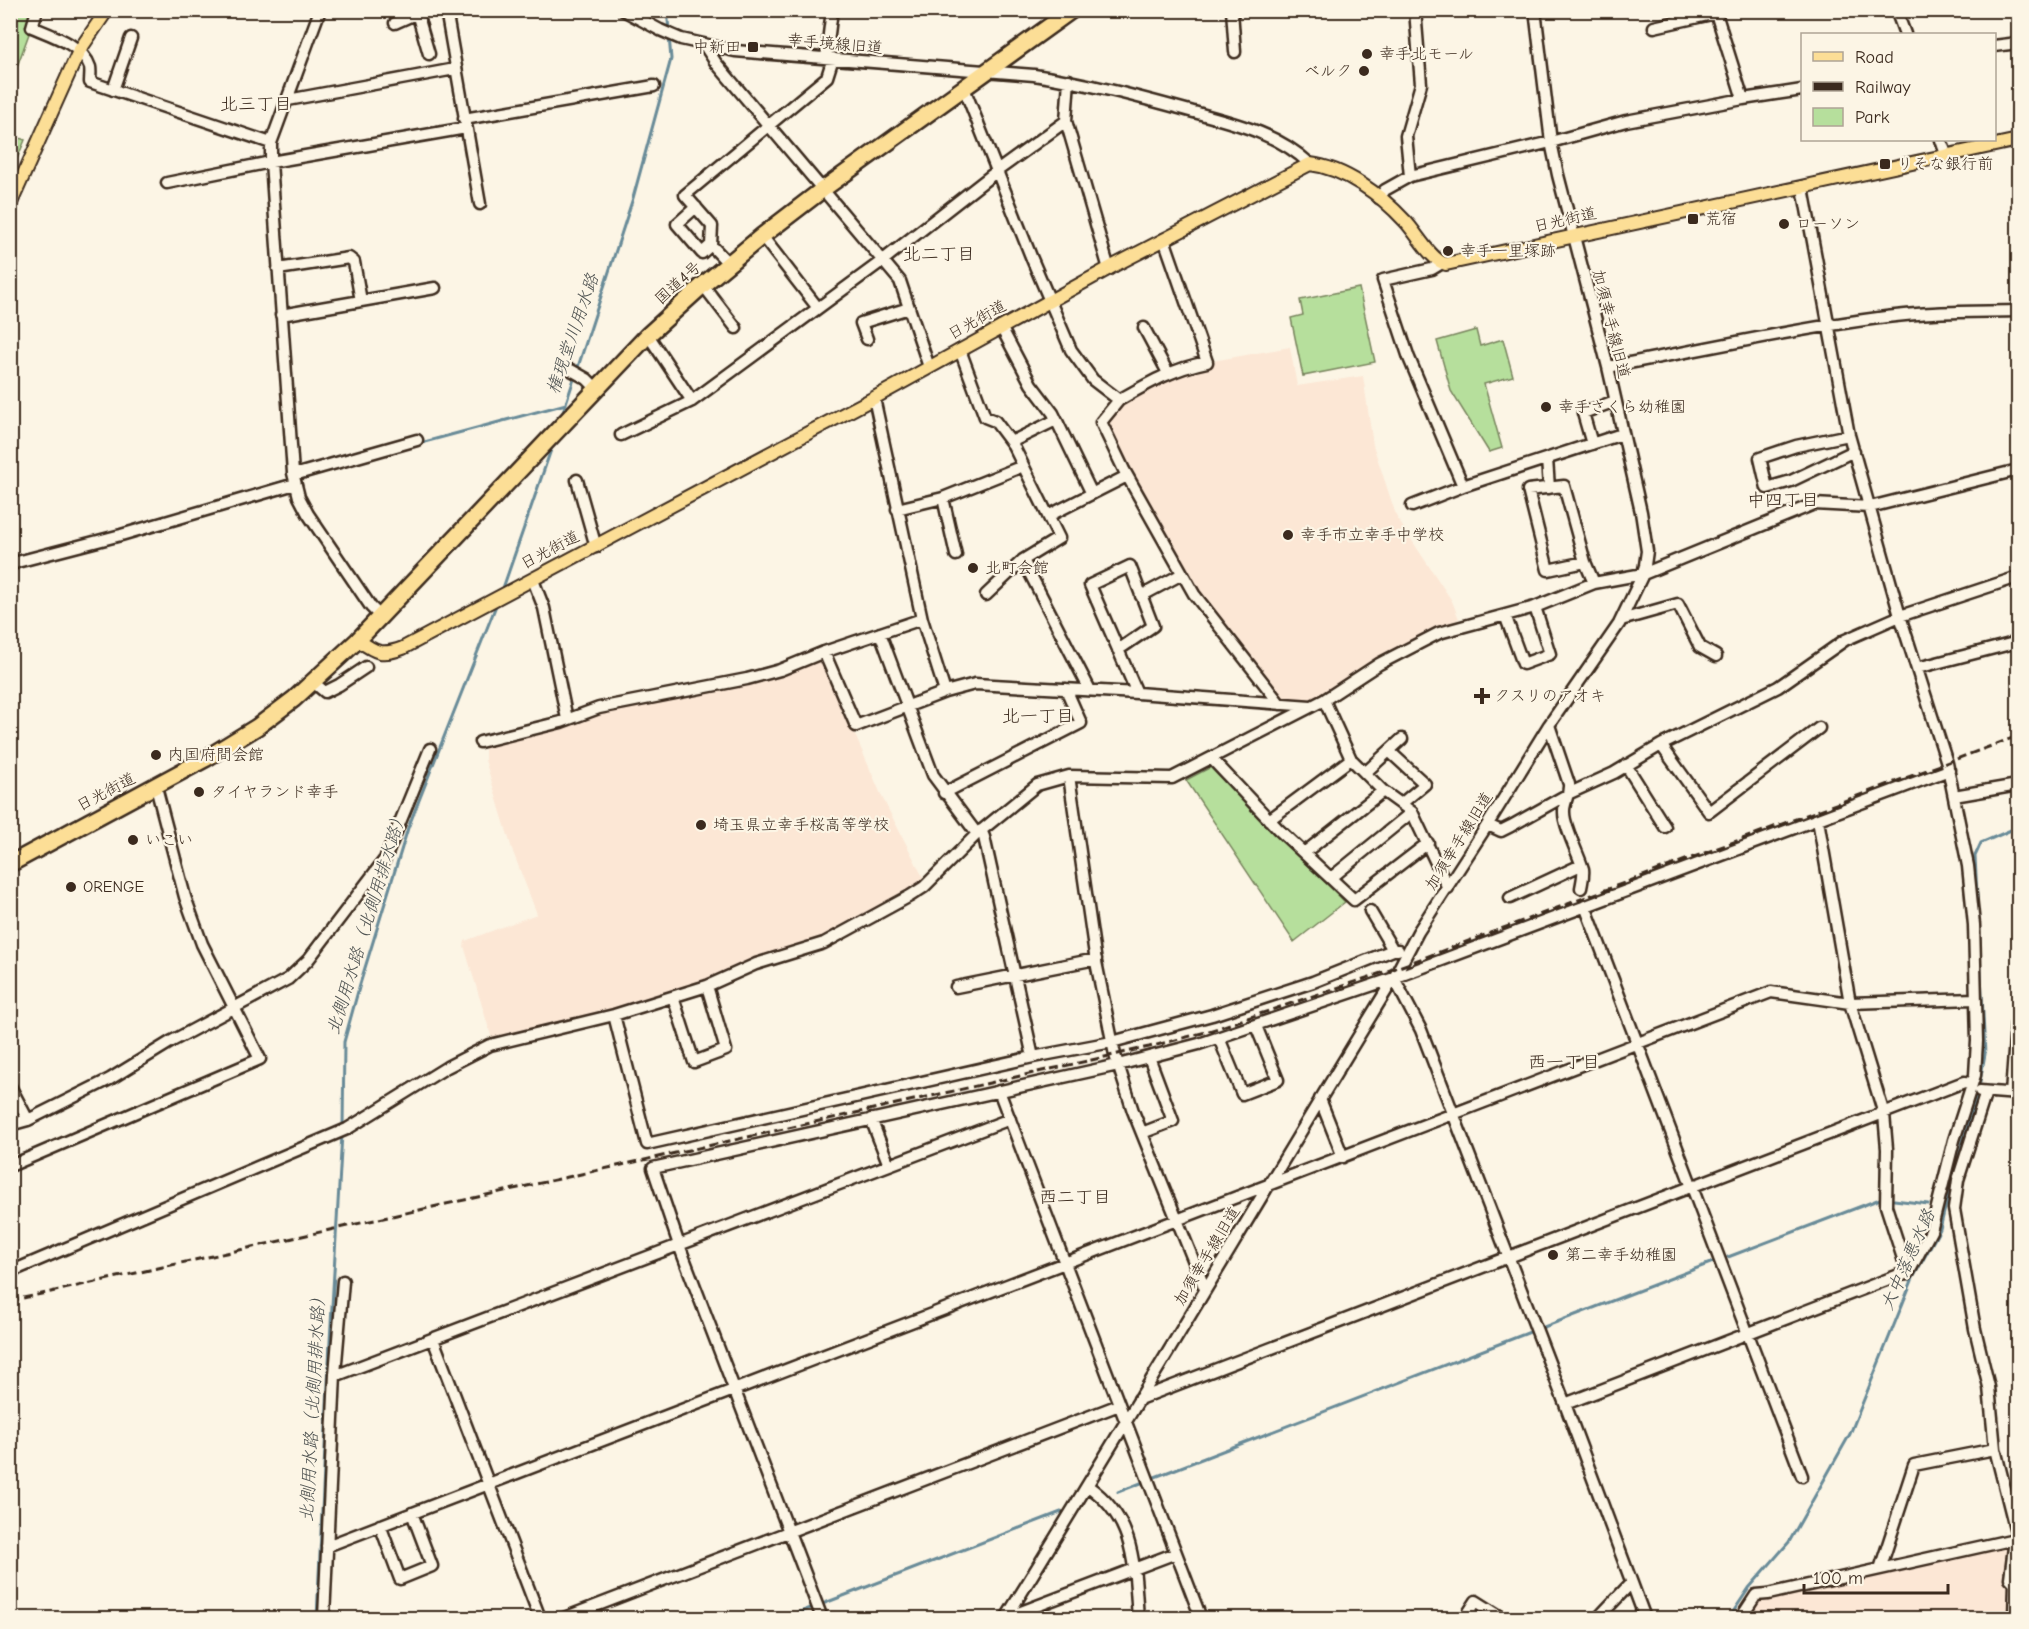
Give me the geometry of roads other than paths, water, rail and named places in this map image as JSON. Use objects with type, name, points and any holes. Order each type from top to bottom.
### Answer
[{"type":"highway","name":"国道4号","points":[[358,640],[648,335],[703,285],[822,190],[1072,10]]},
{"type":"highway","name":"日光街道","points":[[12,861],[156,787],[257,727],[313,682],[358,640]]},
{"type":"main road","points":[[10,205],[80,51],[107,10]]},
{"type":"main road","name":"日光街道","points":[[1442,263],[1505,252],[2019,140]]},
{"type":"main road","points":[[1310,164],[1333,169],[1354,180],[1379,198],[1406,221],[1442,263]]},
{"type":"main road","name":"日光街道","points":[[358,640],[375,651],[392,652],[533,580],[874,398],[1109,268],[1310,164]]},
{"type":"street","points":[[37,10],[32,27],[80,51],[90,68],[90,82],[271,143]]},
{"type":"street","points":[[320,10],[271,143],[281,315],[294,478],[298,497],[308,514],[371,607],[380,616]]},
{"type":"street","points":[[446,10],[480,204]]},
{"type":"street","name":"幸手境線旧道","points":[[623,10],[681,39],[735,51],[1034,75],[1069,80],[1242,125],[1285,144],[1310,164]]},
{"type":"street","points":[[696,207],[677,224],[702,253],[711,245],[712,226],[696,207],[685,195],[827,77],[832,10]]},
{"type":"street","points":[[1232,10],[1235,52]]},
{"type":"street","points":[[1410,176],[1406,136],[1421,84],[1415,10]]},
{"type":"street","name":"加須幸手線旧道","points":[[1005,1618],[1125,1425],[1205,1288],[1394,978],[1408,949],[1549,725],[1621,620],[1643,574],[1647,551],[1641,512],[1608,367],[1551,142],[1536,10]]},
{"type":"street","points":[[1896,10],[1905,33]]},
{"type":"street","points":[[394,23],[420,12],[429,54]]},
{"type":"street","points":[[1654,27],[1716,12],[1743,99]]},
{"type":"street","points":[[113,90],[131,38]]},
{"type":"street","points":[[1996,46],[2019,43]]},
{"type":"street","points":[[705,46],[716,63],[768,126],[900,281],[929,367]]},
{"type":"street","points":[[288,100],[455,69]]},
{"type":"street","points":[[1069,80],[1066,121],[1109,268]]},
{"type":"street","points":[[167,183],[654,86]]},
{"type":"street","points":[[964,88],[1049,301],[1071,350],[1093,380],[1119,400]]},
{"type":"street","points":[[1379,198],[1385,190],[1410,176],[1551,142],[1626,121],[1801,90]]},
{"type":"street","points":[[621,435],[692,401],[1066,121]]},
{"type":"street","points":[[1941,141],[1947,157]]},
{"type":"street","points":[[1803,188],[1849,435],[1900,616],[1948,770],[1968,866],[1974,925],[1977,1089],[1954,1209],[1989,1387],[1995,1449],[2016,1532],[2010,1578],[2017,1585],[2014,1618]]},
{"type":"street","points":[[762,236],[818,308]]},
{"type":"street","points":[[1164,239],[1207,362],[1186,366],[1168,373],[1119,400],[1101,422],[1127,476],[1194,594],[1280,704]]},
{"type":"street","points":[[711,245],[728,263]]},
{"type":"street","points":[[278,269],[349,258],[354,262],[361,301]]},
{"type":"street","points":[[1442,263],[1432,269],[1383,280],[1409,358],[1463,486]]},
{"type":"street","points":[[703,285],[736,328]]},
{"type":"street","points":[[281,315],[435,288]]},
{"type":"street","points":[[867,339],[861,323],[909,308]]},
{"type":"street","points":[[1608,367],[1888,317],[1946,312],[2019,312]]},
{"type":"street","points":[[1001,327],[1031,384],[1056,420],[1092,494]]},
{"type":"street","points":[[1144,328],[1168,373]]},
{"type":"street","points":[[648,335],[692,401]]},
{"type":"street","points":[[960,350],[985,417],[995,421],[1011,442],[1059,538],[1023,560],[986,595]]},
{"type":"street","points":[[571,370],[597,388]]},
{"type":"street","points":[[874,398],[922,619],[945,692]]},
{"type":"street","points":[[1592,444],[1583,413],[1615,401]]},
{"type":"street","points":[[1011,442],[1056,420]]},
{"type":"street","points":[[1412,506],[1463,486],[1622,434]]},
{"type":"street","points":[[1849,435],[1796,446],[1760,458],[1767,488],[1791,481],[1854,451]]},
{"type":"street","points":[[10,566],[17,562],[121,535],[294,478],[301,473],[417,440]]},
{"type":"street","points":[[1547,459],[1549,488]]},
{"type":"street","points":[[897,509],[943,498],[1023,466]]},
{"type":"street","points":[[10,1272],[343,1131],[447,1067],[490,1045],[614,1016],[707,986],[756,964],[824,943],[924,887],[979,832],[1037,785],[1070,776],[1172,778],[1324,700],[1379,664],[1439,633],[1535,606],[1594,583],[1643,574],[1814,504],[1870,507],[2019,470]]},
{"type":"street","points":[[1048,516],[1127,476]]},
{"type":"street","points":[[577,480],[596,546]]},
{"type":"street","points":[[1585,562],[1548,570],[1528,490],[1564,486],[1585,562],[1594,583]]},
{"type":"street","points":[[943,498],[956,555]]},
{"type":"street","points":[[1023,560],[1090,690]]},
{"type":"street","points":[[1118,650],[1153,626],[1130,566],[1090,585],[1118,650],[1137,693]]},
{"type":"street","points":[[1141,596],[1182,574]]},
{"type":"street","points":[[1488,825],[1501,831],[1661,745],[1778,687],[1845,640],[1900,616],[2019,577]]},
{"type":"street","points":[[533,580],[544,608],[567,719]]},
{"type":"street","points":[[1621,620],[1678,604],[1700,648],[1716,656]]},
{"type":"street","points":[[1505,615],[1523,664],[1550,654],[1535,606]]},
{"type":"street","points":[[480,742],[561,722],[599,708],[747,679],[780,670],[824,652],[922,619]]},
{"type":"street","points":[[880,633],[933,775],[944,793],[984,837],[1033,1057]]},
{"type":"street","points":[[1917,668],[2019,642]]},
{"type":"street","points":[[824,652],[856,726],[945,692],[975,684],[1311,705]]},
{"type":"street","points":[[313,682],[325,692],[366,667]]},
{"type":"street","points":[[944,793],[1081,723],[1066,689]]},
{"type":"street","points":[[1324,700],[1351,759],[1383,790],[1412,812],[1448,888]]},
{"type":"street","points":[[1549,725],[1569,784],[1570,793],[1564,801],[1565,820],[1584,871],[1581,888]]},
{"type":"street","points":[[1661,745],[1709,812],[1819,728]]},
{"type":"street","points":[[1365,772],[1402,739]]},
{"type":"street","points":[[10,1125],[28,1120],[110,1078],[172,1041],[288,979],[309,960],[384,859],[430,749]]},
{"type":"street","points":[[1389,751],[1425,784],[1401,804]]},
{"type":"street","points":[[1212,759],[1269,820],[1354,900],[1428,843]]},
{"type":"street","points":[[1269,820],[1351,759]]},
{"type":"street","points":[[1626,765],[1665,827]]},
{"type":"street","points":[[822,1618],[679,1245],[653,1168],[1118,1065],[1219,1038],[1394,978],[1948,770]]},
{"type":"street","points":[[1070,776],[1096,959],[1118,1065],[1142,1133],[1205,1288]]},
{"type":"street","points":[[1954,796],[2019,785]]},
{"type":"street","points":[[10,1166],[260,1059],[202,944],[185,897],[156,787]]},
{"type":"street","points":[[1304,853],[1383,790]]},
{"type":"street","points":[[1331,878],[1412,812]]},
{"type":"street","points":[[1818,820],[1850,1003],[1884,1114],[1887,1149],[1886,1206],[1908,1274]]},
{"type":"street","points":[[1510,898],[1581,865]]},
{"type":"street","points":[[1585,906],[1802,1476]]},
{"type":"street","points":[[1370,911],[1394,951]]},
{"type":"street","points":[[614,1016],[647,1144],[1033,1057],[1112,1042],[1212,1015],[1313,982],[1394,951],[1408,949]]},
{"type":"street","points":[[956,987],[1096,959]]},
{"type":"street","points":[[1394,978],[1421,1030],[1645,1618]]},
{"type":"street","points":[[673,997],[694,1062],[726,1050],[707,986]]},
{"type":"street","points":[[327,1546],[1771,992],[1850,1003],[1976,999]]},
{"type":"street","points":[[1139,1399],[1964,1082],[1977,1089],[2015,1094],[2016,1024],[2019,1024]]},
{"type":"street","points":[[1219,1038],[1242,1094],[1278,1080],[1256,1026]]},
{"type":"street","points":[[1142,1133],[1173,1121],[1149,1057]]},
{"type":"street","points":[[10,1086],[28,1120]]},
{"type":"street","points":[[1908,1274],[1931,1231],[1954,1140],[1977,1089]]},
{"type":"street","points":[[999,1091],[1125,1425],[1201,1618]]},
{"type":"street","points":[[1320,1099],[1343,1157]]},
{"type":"street","points":[[871,1119],[889,1165]]},
{"type":"street","points":[[335,1374],[433,1339],[1010,1119]]},
{"type":"street","points":[[1565,1404],[1899,1275],[1908,1274]]},
{"type":"street","points":[[324,1618],[335,1374],[343,1281]]},
{"type":"street","points":[[433,1339],[540,1618]]},
{"type":"street","points":[[564,1618],[1119,1406]]},
{"type":"street","points":[[1880,1569],[1914,1465],[1995,1449]]},
{"type":"street","points":[[1088,1486],[1110,1505],[1128,1536],[1135,1568],[1138,1618]]},
{"type":"street","points":[[380,1525],[400,1579],[432,1566],[412,1513]]},
{"type":"street","points":[[1741,1618],[1756,1595],[2015,1539]]},
{"type":"street","points":[[1005,1618],[1176,1552]]},
{"type":"street","points":[[1598,1618],[1631,1583]]},
{"type":"street","points":[[1465,1618],[1476,1601],[1503,1618]]},
{"type":"waterway","name":"権現堂川用水路","points":[[667,10],[669,30]]},
{"type":"waterway","name":"権現堂川用水路","points":[[577,370],[633,198],[671,59],[669,36]]},
{"type":"waterway","name":"権現堂川用水路","points":[[562,415],[575,376]]},
{"type":"waterway","name":"権現堂川用水路","points":[[417,444],[566,404]]},
{"type":"waterway","name":"北側用水路（北側用排水路）","points":[[502,591],[553,444]]},
{"type":"waterway","name":"権現堂川用水路","points":[[271,485],[289,480]]},
{"type":"waterway","name":"北側用水路（北側用排水路）","points":[[343,1128],[344,1042],[360,984],[408,828],[497,603]]},
{"type":"waterway","name":"大中落悪水路","points":[[1979,1087],[1985,1054],[1975,856],[1981,843],[2018,827]]},
{"type":"waterway","name":"大中落悪水路","points":[[1729,1618],[1749,1588],[1789,1542],[1850,1434],[1913,1278],[1940,1229],[1977,1094]]},
{"type":"waterway","name":"北側用水路（北側用排水路）","points":[[317,1618],[342,1134]]},
{"type":"waterway","points":[[1728,1257],[1880,1199]]},
{"type":"waterway","points":[[1894,1200],[1928,1204]]},
{"type":"waterway","points":[[1544,1327],[1713,1262]]},
{"type":"waterway","points":[[1155,1477],[1530,1332]]},
{"type":"waterway","points":[[1118,1492],[1141,1483]]},
{"type":"waterway","points":[[825,1603],[1061,1512]]},
{"type":"waterway","points":[[784,1618],[811,1608]]},
{"type":"railway","points":[[10,1301],[896,1104],[1206,1032],[1399,967],[2018,736]]},
{"type":"place","name":"中新田","points":[[753,47]]},
{"type":"place","name":"幸手北モール","points":[[1367,54]]},
{"type":"place","name":"ベルク","points":[[1364,71]]},
{"type":"place","name":"りそな銀行前","points":[[1885,164]]},
{"type":"place","name":"荒宿","points":[[1693,219]]},
{"type":"place","name":"ローソン","points":[[1784,224]]},
{"type":"place","name":"幸手一里塚跡","points":[[1448,251]]},
{"type":"place","name":"幸手さくら幼稚園","points":[[1546,407]]},
{"type":"place","name":"幸手市立幸手中学校","points":[[1288,535]]},
{"type":"place","name":"北町会館","points":[[973,568]]},
{"type":"place","name":"クスリのアオキ","points":[[1482,696]]},
{"type":"place","name":"内国府間会館","points":[[156,755]]},
{"type":"place","name":"タイヤランド幸手","points":[[199,792]]},
{"type":"place","name":"埼玉県立幸手桜高等学校","points":[[701,825]]},
{"type":"place","name":"いこい","points":[[133,840]]},
{"type":"place","name":"ORENGE","points":[[71,887]]},
{"type":"place","name":"第二幸手幼稚園","points":[[1553,1255]]},
{"type":"district","name":"北三丁目","points":[[256,104]]},
{"type":"district","name":"北二丁目","points":[[939,254]]},
{"type":"district","name":"中四丁目","points":[[1783,500]]},
{"type":"district","name":"北一丁目","points":[[1038,716]]},
{"type":"district","name":"西一丁目","points":[[1564,1062]]},
{"type":"district","name":"西二丁目","points":[[1075,1197]]}]
